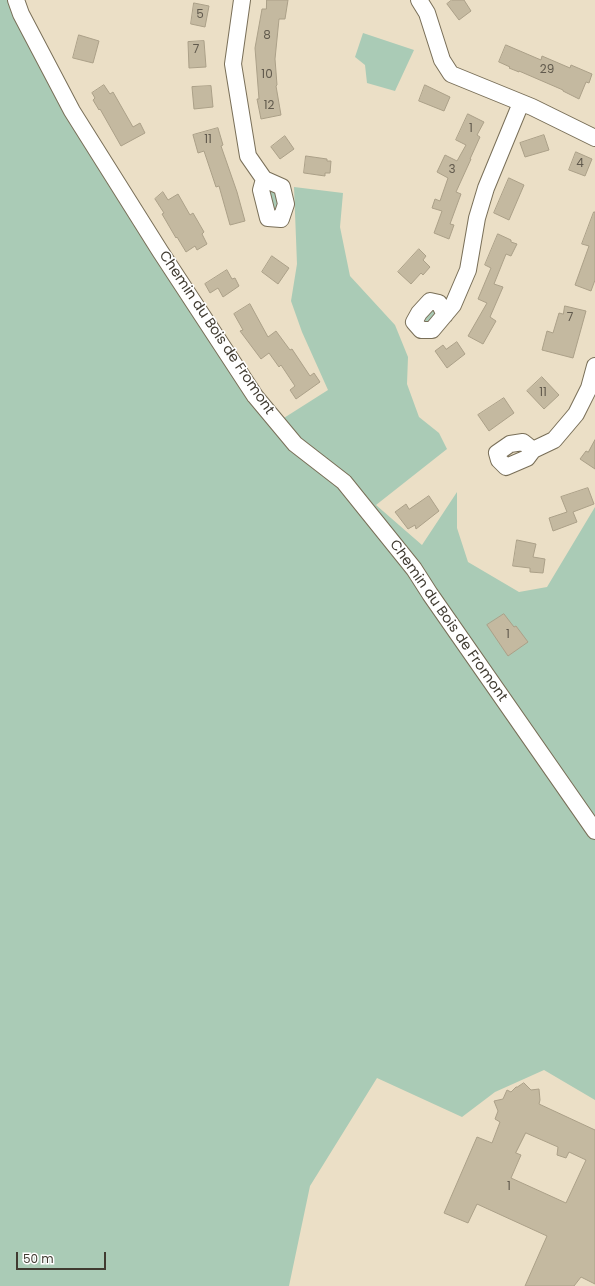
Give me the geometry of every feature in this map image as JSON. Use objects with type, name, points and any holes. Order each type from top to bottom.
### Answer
[{"type":"street","name":"Chemin du Bois de Fromont","points":[[16,0],[21,14],[72,111],[160,251],[255,396],[295,444],[344,482],[414,569],[595,831]]},
{"type":"street","points":[[242,0],[233,64],[248,156],[264,179]]},
{"type":"street","points":[[419,0],[427,13],[442,60],[451,74],[521,103],[595,138]]},
{"type":"street","points":[[445,315],[453,305],[468,270],[477,218],[486,188],[521,103]]},
{"type":"street","points":[[533,450],[554,440],[576,414],[589,388],[595,366]]},
{"type":"green space","points":[[0,0],[9,0],[276,423],[328,390],[302,332],[291,301],[297,264],[294,187],[343,193],[340,227],[350,276],[395,325],[408,357],[407,384],[419,417],[439,433],[447,449],[376,505],[422,545],[457,492],[457,528],[468,562],[519,592],[547,587],[595,507],[595,1100],[544,1070],[495,1092],[462,1117],[377,1078],[310,1186],[289,1286],[0,1286]]},
{"type":"green space","points":[[363,33],[414,50],[395,91],[367,83],[365,65],[355,57]]},
{"type":"green space","points":[[273,189],[277,193],[279,207],[274,208],[267,191]]},
{"type":"green space","points":[[434,308],[438,312],[428,325],[422,323],[422,318]]},
{"type":"building","points":[[267,0],[288,0],[285,19],[279,19],[275,59],[276,86],[281,115],[261,119],[257,99],[259,99],[255,48],[262,9],[266,9]]},
{"type":"building","points":[[452,0],[464,0],[471,11],[459,20],[447,4]]},
{"type":"building","points":[[194,3],[209,6],[205,27],[191,24]]},
{"type":"building","points":[[79,35],[99,41],[93,63],[73,58]]},
{"type":"building","points":[[204,41],[206,67],[189,68],[188,42]]},
{"type":"building","points":[[506,45],[541,60],[542,56],[570,68],[571,65],[592,74],[589,83],[586,82],[579,99],[563,90],[509,68],[510,67],[499,62]]},
{"type":"building","points":[[104,85],[110,94],[113,92],[133,127],[140,123],[145,133],[121,146],[100,109],[99,110],[93,100],[95,98],[92,93]]},
{"type":"building","points":[[425,85],[450,97],[444,111],[419,101]]},
{"type":"building","points":[[211,86],[213,107],[194,109],[192,87]]},
{"type":"building","points":[[468,114],[484,122],[477,135],[480,137],[456,192],[461,194],[450,224],[454,225],[449,239],[434,233],[442,211],[432,208],[435,199],[440,201],[448,178],[437,172],[445,155],[457,161],[466,145],[456,140]]},
{"type":"building","points":[[218,128],[223,145],[221,146],[237,192],[245,221],[230,225],[219,186],[216,187],[204,151],[198,153],[193,135]]},
{"type":"building","points":[[544,135],[549,150],[525,157],[520,143]]},
{"type":"building","points":[[285,136],[294,149],[280,159],[271,147]]},
{"type":"building","points":[[576,152],[592,159],[585,176],[569,170]]},
{"type":"building","points":[[306,156],[331,161],[330,173],[325,173],[325,176],[304,173]]},
{"type":"building","points":[[509,178],[524,185],[509,220],[494,213]]},
{"type":"building","points":[[163,192],[168,200],[178,194],[190,215],[193,213],[204,232],[202,234],[207,244],[197,250],[195,246],[186,252],[177,237],[176,238],[162,214],[164,213],[155,199]]},
{"type":"building","points":[[594,212],[595,280],[591,291],[575,285],[589,246],[582,244]]},
{"type":"building","points":[[498,234],[517,244],[511,256],[506,254],[494,284],[503,287],[490,317],[496,321],[483,344],[468,336],[487,303],[478,299],[491,268],[485,265]]},
{"type":"building","points":[[419,249],[426,256],[423,260],[430,267],[423,275],[421,273],[411,284],[398,272]]},
{"type":"building","points":[[272,256],[289,268],[278,284],[262,272]]},
{"type":"building","points":[[227,270],[232,279],[235,278],[239,286],[223,297],[218,288],[210,293],[205,284]]},
{"type":"building","points":[[250,304],[268,337],[276,331],[290,350],[292,349],[310,376],[314,373],[320,382],[296,399],[290,390],[295,386],[281,365],[279,367],[269,353],[261,359],[240,331],[243,330],[234,314]]},
{"type":"building","points":[[565,306],[586,311],[573,358],[542,350],[547,331],[553,333],[559,313],[563,314]]},
{"type":"building","points":[[457,342],[465,354],[447,368],[435,351],[443,345],[446,349]]},
{"type":"building","points":[[542,377],[559,395],[544,409],[527,391]]},
{"type":"building","points":[[504,398],[514,413],[489,431],[478,415]]},
{"type":"building","points":[[595,440],[595,469],[580,459],[586,451],[588,452]]},
{"type":"building","points":[[588,488],[594,504],[573,512],[577,522],[553,531],[549,518],[567,512],[561,497]]},
{"type":"building","points":[[429,496],[439,511],[416,529],[415,525],[408,529],[395,512],[406,504],[409,509]]},
{"type":"building","points":[[517,540],[536,544],[533,557],[545,559],[543,573],[530,572],[530,568],[513,566]]},
{"type":"building","points":[[504,614],[514,627],[516,626],[528,642],[508,656],[487,625]]},
{"type":"building","points":[[524,1083],[531,1090],[539,1089],[539,1104],[595,1130],[595,1284],[581,1277],[574,1286],[525,1286],[547,1236],[477,1204],[468,1223],[444,1213],[477,1137],[492,1143],[500,1122],[495,1119],[498,1111],[494,1101],[503,1099],[507,1090],[511,1092]],"holes":[[[526,1133],[558,1147],[557,1155],[566,1158],[569,1152],[586,1160],[566,1203],[511,1178],[521,1155],[516,1153]]]}]
